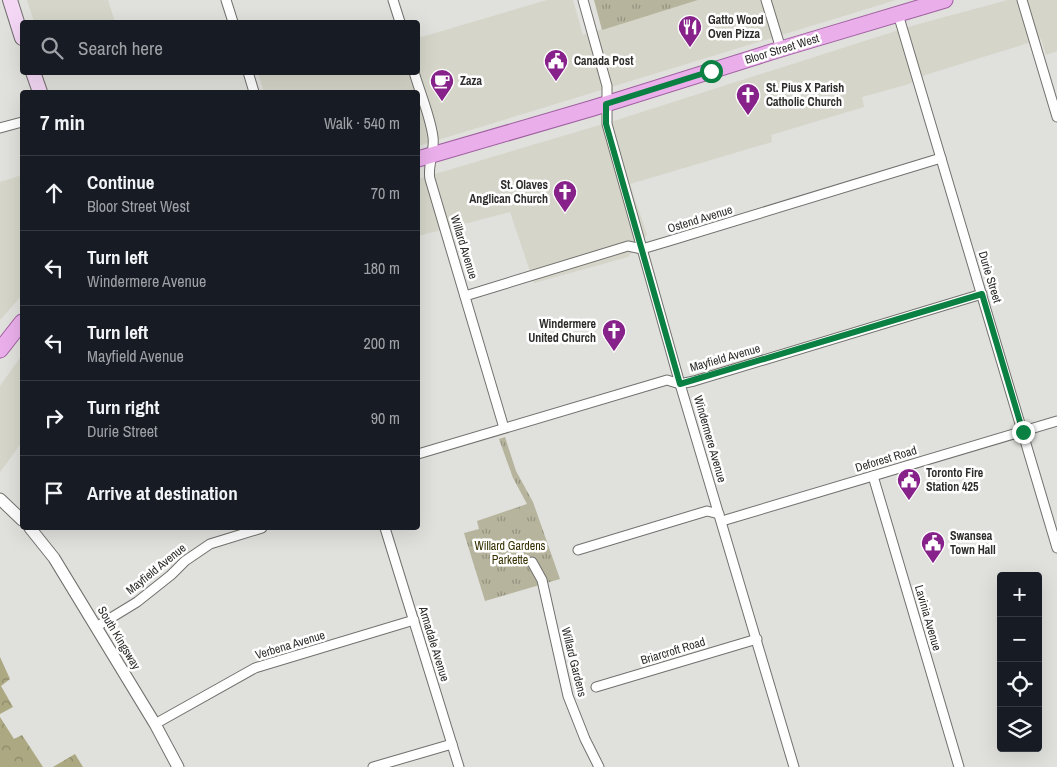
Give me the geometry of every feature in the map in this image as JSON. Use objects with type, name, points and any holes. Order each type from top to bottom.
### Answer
[{"type":"main road","points":[[10,0],[20,32]]},
{"type":"main road","name":"Bloor Street West","points":[[420,158],[606,104],[945,0]]},
{"type":"main road","points":[[34,75],[39,90]]},
{"type":"main road","points":[[0,350],[20,325]]},
{"type":"street","points":[[226,0],[232,20]]},
{"type":"street","points":[[393,0],[399,20]]},
{"type":"street","name":"Windermere Avenue","points":[[583,0],[607,86],[606,124],[680,384],[794,767]]},
{"type":"street","points":[[766,0],[781,49]]},
{"type":"street","points":[[1022,0],[1057,117]]},
{"type":"street","name":"Durie Street","points":[[898,14],[1057,548]]},
{"type":"street","points":[[249,75],[253,90]]},
{"type":"street","name":"Willard Avenue","points":[[415,75],[419,90]]},
{"type":"street","name":"Willard Avenue","points":[[420,93],[433,137],[433,155],[429,175],[504,428]]},
{"type":"street","points":[[0,128],[20,123]]},
{"type":"street","name":"Ostend Avenue","points":[[465,296],[628,246],[642,249],[941,158]]},
{"type":"street","name":"Mayfield Avenue","points":[[420,453],[667,380],[680,384],[982,294]]},
{"type":"street","name":"Deforest Road","points":[[578,550],[707,511],[720,517],[873,476],[1057,421]]},
{"type":"street","name":"Lavinia Avenue","points":[[873,476],[959,767]]},
{"type":"street","points":[[0,499],[20,518]]},
{"type":"street","name":"South Kingsway","points":[[36,530],[155,724],[178,767]]},
{"type":"street","name":"Mayfield Avenue","points":[[96,627],[137,602],[171,575],[185,561],[210,544],[256,530]]},
{"type":"street","name":"Armadale Avenue","points":[[386,530],[459,767]]},
{"type":"street","name":"Willard Gardens","points":[[532,562],[542,580],[568,696],[585,739],[599,767]]},
{"type":"street","name":"Verbena Avenue","points":[[155,724],[255,668],[414,620]]},
{"type":"street","name":"Briarcroft Road","points":[[596,687],[757,639]]},
{"type":"street","points":[[373,767],[452,744]]},
{"type":"shaded area","points":[[27,0],[108,0],[114,20],[33,20]]},
{"type":"shaded area","points":[[547,0],[573,0],[583,35],[698,0],[896,0],[420,145],[420,90],[263,90],[259,75],[420,75],[420,37]]},
{"type":"shaded area","points":[[1008,0],[1057,0],[1057,51],[1046,55],[1041,39],[925,75],[909,84],[862,97],[864,107],[771,135],[772,142],[630,184],[647,235],[628,257],[534,283],[510,212],[420,235],[420,178],[620,119],[915,25]]},
{"type":"shaded area","points":[[20,176],[20,297],[0,320],[0,182]]},
{"type":"shaded area","points":[[20,358],[20,445],[0,472],[0,386]]},
{"type":"green space","points":[[594,0],[698,0],[602,30]]},
{"type":"green space","name":"Willard Gardens Parkette","points":[[505,437],[516,471],[533,502],[560,579],[485,601],[464,533],[479,529],[477,521],[527,504],[513,478],[499,439]]},
{"type":"green space","points":[[0,657],[10,679],[1,686],[13,707],[0,714]]},
{"type":"green space","points":[[0,717],[14,739],[22,735],[43,767],[0,767]]},
{"type":"green space","points":[[75,754],[83,767],[53,767]]},
{"type":"place","name":"Gatto Wood Oven Pizza","points":[[690,48]]},
{"type":"place","name":"Canada Post","points":[[556,82]]},
{"type":"place","name":"Zaza","points":[[442,102]]},
{"type":"place","name":"St. Pius X Parish Catholic Church","points":[[748,116]]},
{"type":"place","name":"St. Olaves Anglican Church","points":[[565,213]]},
{"type":"place","name":"Windermere United Church","points":[[614,352]]},
{"type":"place","name":"Toronto Fire Station 425","points":[[909,501]]},
{"type":"place","name":"Swansea Town Hall","points":[[933,564]]},
{"type":"route","points":[[711,71],[606,104],[606,124],[680,384],[982,294],[1023,432]]}]
